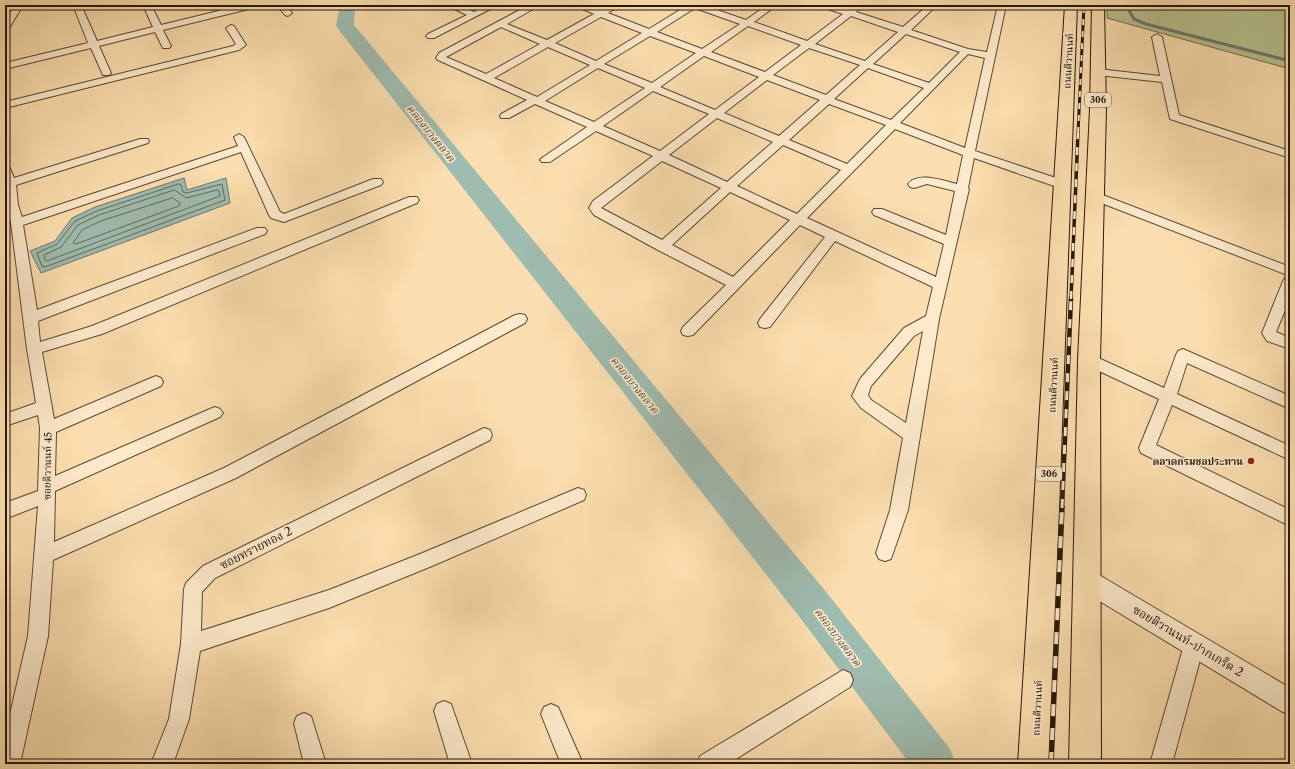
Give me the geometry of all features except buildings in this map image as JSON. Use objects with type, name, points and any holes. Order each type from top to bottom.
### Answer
[{"type":"main road","name":"ถนนติวานนท์","points":[[1071,5],[1078,190],[1089,360],[1085,764]]},
{"type":"main road","name":"ถนนติวานนท์","points":[[1034,764],[1060,251],[1078,190],[1098,72],[1098,5]]},
{"type":"street","points":[[77,5],[106,72]]},
{"type":"street","points":[[146,5],[166,46]]},
{"type":"street","points":[[5,105],[240,47],[241,45],[215,5]]},
{"type":"street","points":[[5,66],[254,5]]},
{"type":"street","points":[[281,5],[288,13]]},
{"type":"street","points":[[450,5],[474,15]]},
{"type":"street","points":[[431,36],[494,5]]},
{"type":"street","points":[[536,5],[440,56],[941,285]]},
{"type":"street","points":[[578,5],[893,125],[969,153],[1078,190],[1290,272]]},
{"type":"street","points":[[486,78],[616,5]]},
{"type":"street","points":[[505,116],[536,101],[694,5],[931,87]]},
{"type":"street","points":[[546,160],[773,5]]},
{"type":"street","points":[[825,5],[966,51],[991,56]]},
{"type":"street","points":[[735,284],[662,247],[598,212],[595,208],[597,204],[860,5]]},
{"type":"street","points":[[662,247],[933,5]]},
{"type":"street","points":[[885,553],[899,510],[932,319],[963,189],[969,153],[1002,5]]},
{"type":"street","points":[[5,15],[17,9]]},
{"type":"street","points":[[5,28],[17,9]]},
{"type":"street","points":[[500,24],[718,113],[849,169]]},
{"type":"street","points":[[1157,37],[1174,117],[1290,155]]},
{"type":"street","points":[[688,331],[966,51]]},
{"type":"street","points":[[1098,72],[1166,80]]},
{"type":"street","points":[[7,176],[144,141]]},
{"type":"street","points":[[17,223],[241,143],[275,215],[279,217],[284,218],[377,182]]},
{"type":"street","name":"ซอยติวานนท์ 45","points":[[7,176],[8,206],[17,223],[34,349],[48,428],[44,555],[38,636],[9,764]]},
{"type":"street","points":[[914,184],[927,180],[963,189]]},
{"type":"street","points":[[34,349],[97,330],[413,200]]},
{"type":"street","points":[[878,212],[951,242]]},
{"type":"street","points":[[31,318],[261,231]]},
{"type":"street","points":[[765,323],[833,235]]},
{"type":"street","points":[[1289,286],[1269,333],[1272,337],[1290,344]]},
{"type":"street","points":[[44,555],[230,473],[520,319]]},
{"type":"street","points":[[913,436],[866,404],[860,396],[865,383],[909,332],[932,319]]},
{"type":"street","points":[[1290,403],[1183,355],[1147,448],[1290,518]]},
{"type":"street","points":[[1089,360],[1290,453]]},
{"type":"street","points":[[48,428],[156,382]]},
{"type":"street","points":[[5,420],[44,407]]},
{"type":"street","points":[[5,511],[215,413]]},
{"type":"street","name":"ซอยทรายทอง 2","points":[[162,764],[179,719],[191,644],[193,589],[209,572],[484,435]]},
{"type":"street","points":[[191,644],[329,599],[426,560],[578,495]]},
{"type":"street","name":"ซอยติวานนท์-ปากเกร็ด 2","points":[[1086,580],[1290,702]]},
{"type":"street","points":[[1161,764],[1194,645]]},
{"type":"street","points":[[708,764],[843,680]]},
{"type":"street","points":[[444,711],[461,764]]},
{"type":"street","points":[[551,714],[572,764]]},
{"type":"street","points":[[304,723],[315,764]]},
{"type":"green space","points":[[1107,5],[1290,5],[1290,69],[1107,18]]},
{"type":"water","points":[[184,178],[187,190],[226,178],[230,203],[41,273],[30,251],[55,241],[72,218],[95,207]]},
{"type":"waterway","name":"คลองบางตลาด","points":[[350,5],[347,7],[345,26],[814,606],[935,764]]},
{"type":"waterway","points":[[1126,5],[1134,19],[1146,24],[1290,61]]},
{"type":"railway","points":[[1078,133],[1084,5]]},
{"type":"railway","points":[[1071,299],[1078,132]]},
{"type":"railway","points":[[1062,508],[1071,298]]},
{"type":"railway","points":[[1051,764],[1062,507]]},
{"type":"place","name":"ตลาดกรมชลประทาน","points":[[1251,461]]}]
